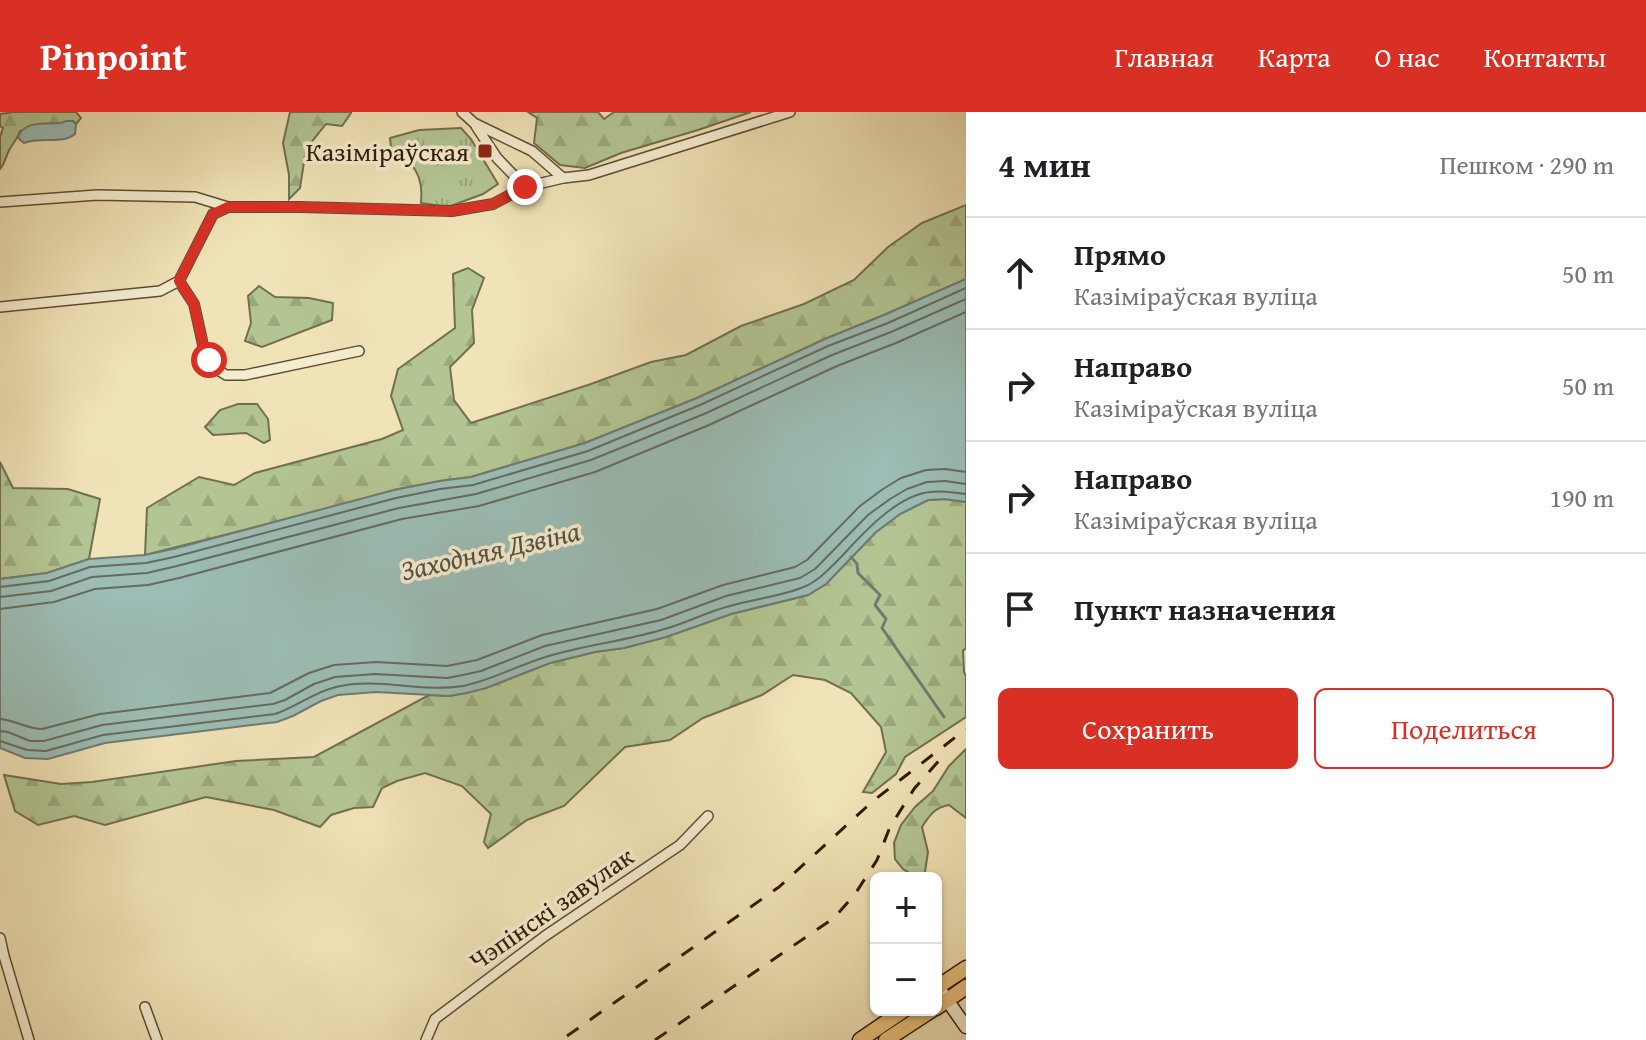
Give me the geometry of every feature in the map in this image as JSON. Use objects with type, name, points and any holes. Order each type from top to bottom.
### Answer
[{"type":"main road","points":[[942,985],[966,968]]},
{"type":"main road","points":[[942,1004],[966,987]]},
{"type":"main road","points":[[942,1008],[966,1027]]},
{"type":"main road","points":[[860,1040],[895,1016]]},
{"type":"main road","points":[[886,1040],[923,1016]]},
{"type":"street","points":[[462,112],[474,123],[497,158],[525,187]]},
{"type":"street","points":[[0,202],[97,195],[195,197],[228,207],[452,211],[493,204],[525,187],[589,175],[790,112]]},
{"type":"street","points":[[474,123],[532,151],[563,178]]},
{"type":"street","points":[[0,307],[160,291],[179,281],[213,214],[228,207]]},
{"type":"street","points":[[179,281],[194,304],[205,354],[213,367],[226,375],[245,375],[359,351]]},
{"type":"street","name":"Чэпінскі завулак","points":[[426,1040],[435,1019],[545,936],[680,845],[708,816]]},
{"type":"street","points":[[0,938],[29,1040]]},
{"type":"street","points":[[145,1007],[157,1040]]},
{"type":"green space","points":[[76,112],[81,118],[76,124],[73,121],[20,131],[0,169],[3,128],[0,126],[0,114]]},
{"type":"green space","points":[[290,112],[351,113],[342,126],[326,124],[306,149],[300,188],[289,199],[289,175],[283,143]]},
{"type":"green space","points":[[528,112],[598,112],[604,119],[614,112],[751,112],[621,153],[585,168],[560,165],[534,143],[537,118]]},
{"type":"green space","points":[[461,128],[498,184],[483,194],[448,207],[421,203],[419,177],[411,164],[391,148],[390,138],[419,130]]},
{"type":"green space","points":[[966,205],[966,279],[697,398],[585,443],[471,477],[394,490],[145,555],[147,508],[199,477],[234,485],[255,473],[382,439],[403,430],[391,396],[398,369],[455,328],[453,274],[468,268],[484,278],[472,310],[474,343],[450,367],[454,400],[471,423],[651,362],[686,355],[741,326],[804,304],[854,280],[888,247],[922,223]]},
{"type":"green space","points":[[259,286],[275,297],[309,298],[333,303],[332,320],[262,347],[245,341],[251,323],[248,296]]},
{"type":"green space","points":[[238,404],[257,404],[268,419],[270,440],[264,443],[246,433],[213,435],[205,427],[220,410]]},
{"type":"green space","points":[[0,462],[13,488],[68,489],[100,499],[89,559],[47,573],[0,579]]},
{"type":"green space","points":[[928,500],[966,502],[966,648],[963,651],[966,717],[905,757],[896,774],[872,793],[863,792],[886,752],[881,727],[851,693],[825,680],[793,675],[762,695],[703,718],[670,740],[625,747],[564,806],[527,820],[488,848],[484,842],[491,814],[462,786],[425,773],[382,788],[373,807],[354,808],[331,815],[320,827],[274,810],[206,797],[105,825],[74,816],[38,825],[15,811],[4,775],[61,784],[236,761],[314,757],[429,695],[449,696],[486,688],[550,663],[666,637],[731,614],[808,595],[826,584],[876,532],[900,514]]},
{"type":"green space","points":[[966,749],[966,818],[949,805],[936,810],[922,827],[928,852],[925,872],[908,872],[895,859],[894,843],[901,825],[933,791],[949,766]]},
{"type":"water","points":[[66,121],[76,124],[75,134],[70,137],[24,143],[18,138],[30,126]]},
{"type":"water","name":"Заходняя Дзвіна","points":[[966,279],[966,502],[928,500],[900,514],[876,532],[826,584],[808,595],[731,614],[666,637],[550,663],[467,693],[449,696],[376,692],[338,695],[277,722],[105,743],[48,759],[25,758],[0,748],[0,579],[47,573],[89,559],[145,555],[173,549],[394,490],[471,477],[585,443],[697,398]]},
{"type":"waterway","points":[[851,557],[857,564],[858,573],[880,595],[875,605],[886,619],[882,628],[944,717]]},
{"type":"railway","points":[[567,1036],[779,887],[873,801],[966,729]]},
{"type":"railway","points":[[655,1040],[834,918],[855,894],[877,860],[890,827],[914,789],[943,756]]},
{"type":"place","name":"Казіміраўская","points":[[485,151]]},
{"type":"route","points":[[209,360],[194,304],[179,281],[213,214],[228,207],[452,211],[493,204],[525,187]]}]
